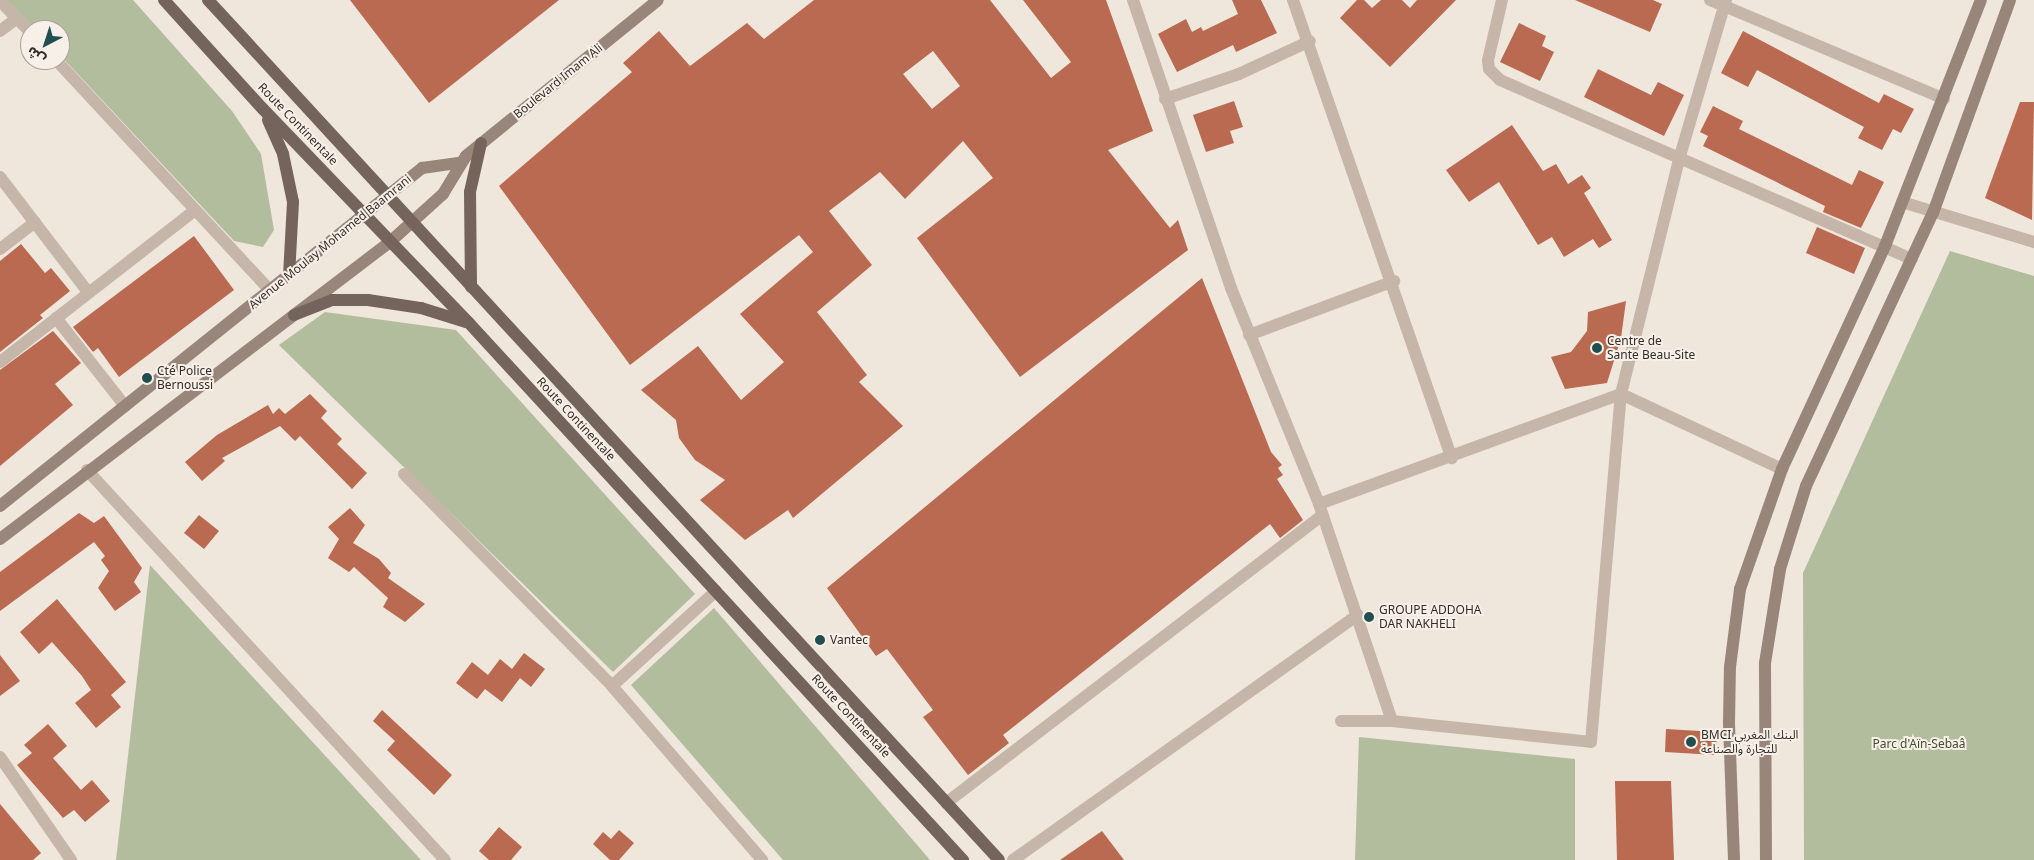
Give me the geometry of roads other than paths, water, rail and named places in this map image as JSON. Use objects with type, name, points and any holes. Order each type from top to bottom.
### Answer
[{"type":"main road","name":"Route Continentale","points":[[164,0],[262,109],[469,323],[963,860]]},
{"type":"main road","name":"Route Continentale","points":[[208,0],[999,860]]},
{"type":"main road","points":[[262,109],[290,177],[294,226],[289,275]]},
{"type":"main road","points":[[471,287],[470,192],[481,143]]},
{"type":"main road","points":[[294,315],[332,300],[368,300],[421,308],[469,323]]},
{"type":"street","name":"Boulevard Imam Ali","points":[[459,163],[481,143],[658,0]]},
{"type":"street","points":[[1133,0],[1165,98],[1249,335],[1321,510],[1358,615],[1392,721]]},
{"type":"street","points":[[1293,0],[1310,41],[1394,281],[1452,458]]},
{"type":"street","points":[[1502,0],[1488,54],[1489,69],[1495,76],[1912,259]]},
{"type":"street","points":[[1710,0],[1726,3],[1944,99]]},
{"type":"street","points":[[1734,860],[1729,722],[1734,624],[1748,559],[1782,469],[1884,246],[1944,99],[1981,0]]},
{"type":"street","points":[[1766,860],[1766,663],[1780,568],[1806,486],[1933,212],[2010,0]]},
{"type":"street","points":[[0,1],[20,21]]},
{"type":"street","points":[[1341,722],[1392,721],[1591,742],[1621,394],[1680,156],[1726,3]]},
{"type":"street","points":[[0,31],[17,18]]},
{"type":"street","points":[[1165,98],[1239,74],[1310,41]]},
{"type":"street","points":[[65,70],[270,290]]},
{"type":"street","name":"Avenue Moulay Mohamed Baamrani","points":[[0,506],[422,168],[459,163]]},
{"type":"street","points":[[0,540],[87,470],[391,241],[443,194],[459,163]]},
{"type":"street","points":[[0,177],[88,292]]},
{"type":"street","points":[[1902,202],[2034,242]]},
{"type":"street","points":[[0,362],[195,210]]},
{"type":"street","points":[[0,248],[35,222]]},
{"type":"street","points":[[1249,335],[1394,281]]},
{"type":"street","points":[[56,318],[125,406]]},
{"type":"street","points":[[946,803],[1321,510],[1621,394],[1782,469]]},
{"type":"street","points":[[87,470],[445,860]]},
{"type":"street","points":[[404,474],[612,686],[762,860]]},
{"type":"street","points":[[612,686],[716,591]]},
{"type":"street","points":[[1013,860],[1358,615]]},
{"type":"street","points":[[0,757],[71,860]]},
{"type":"place","name":"Centre de Sante Beau-Site","points":[[1597,348]]},
{"type":"place","name":"Cté Police Bernoussi","points":[[147,378]]},
{"type":"place","name":"GROUPE ADDOHA DAR NAKHELI","points":[[1369,617]]},
{"type":"place","name":"Vantec","points":[[820,640]]},
{"type":"place","name":"BMCI البنك المغربي للتجارة والصناعة","points":[[1691,742]]},
{"type":"park label","name":"Parc d'Aïn-Sebaâ","points":[[1919,744]]}]
